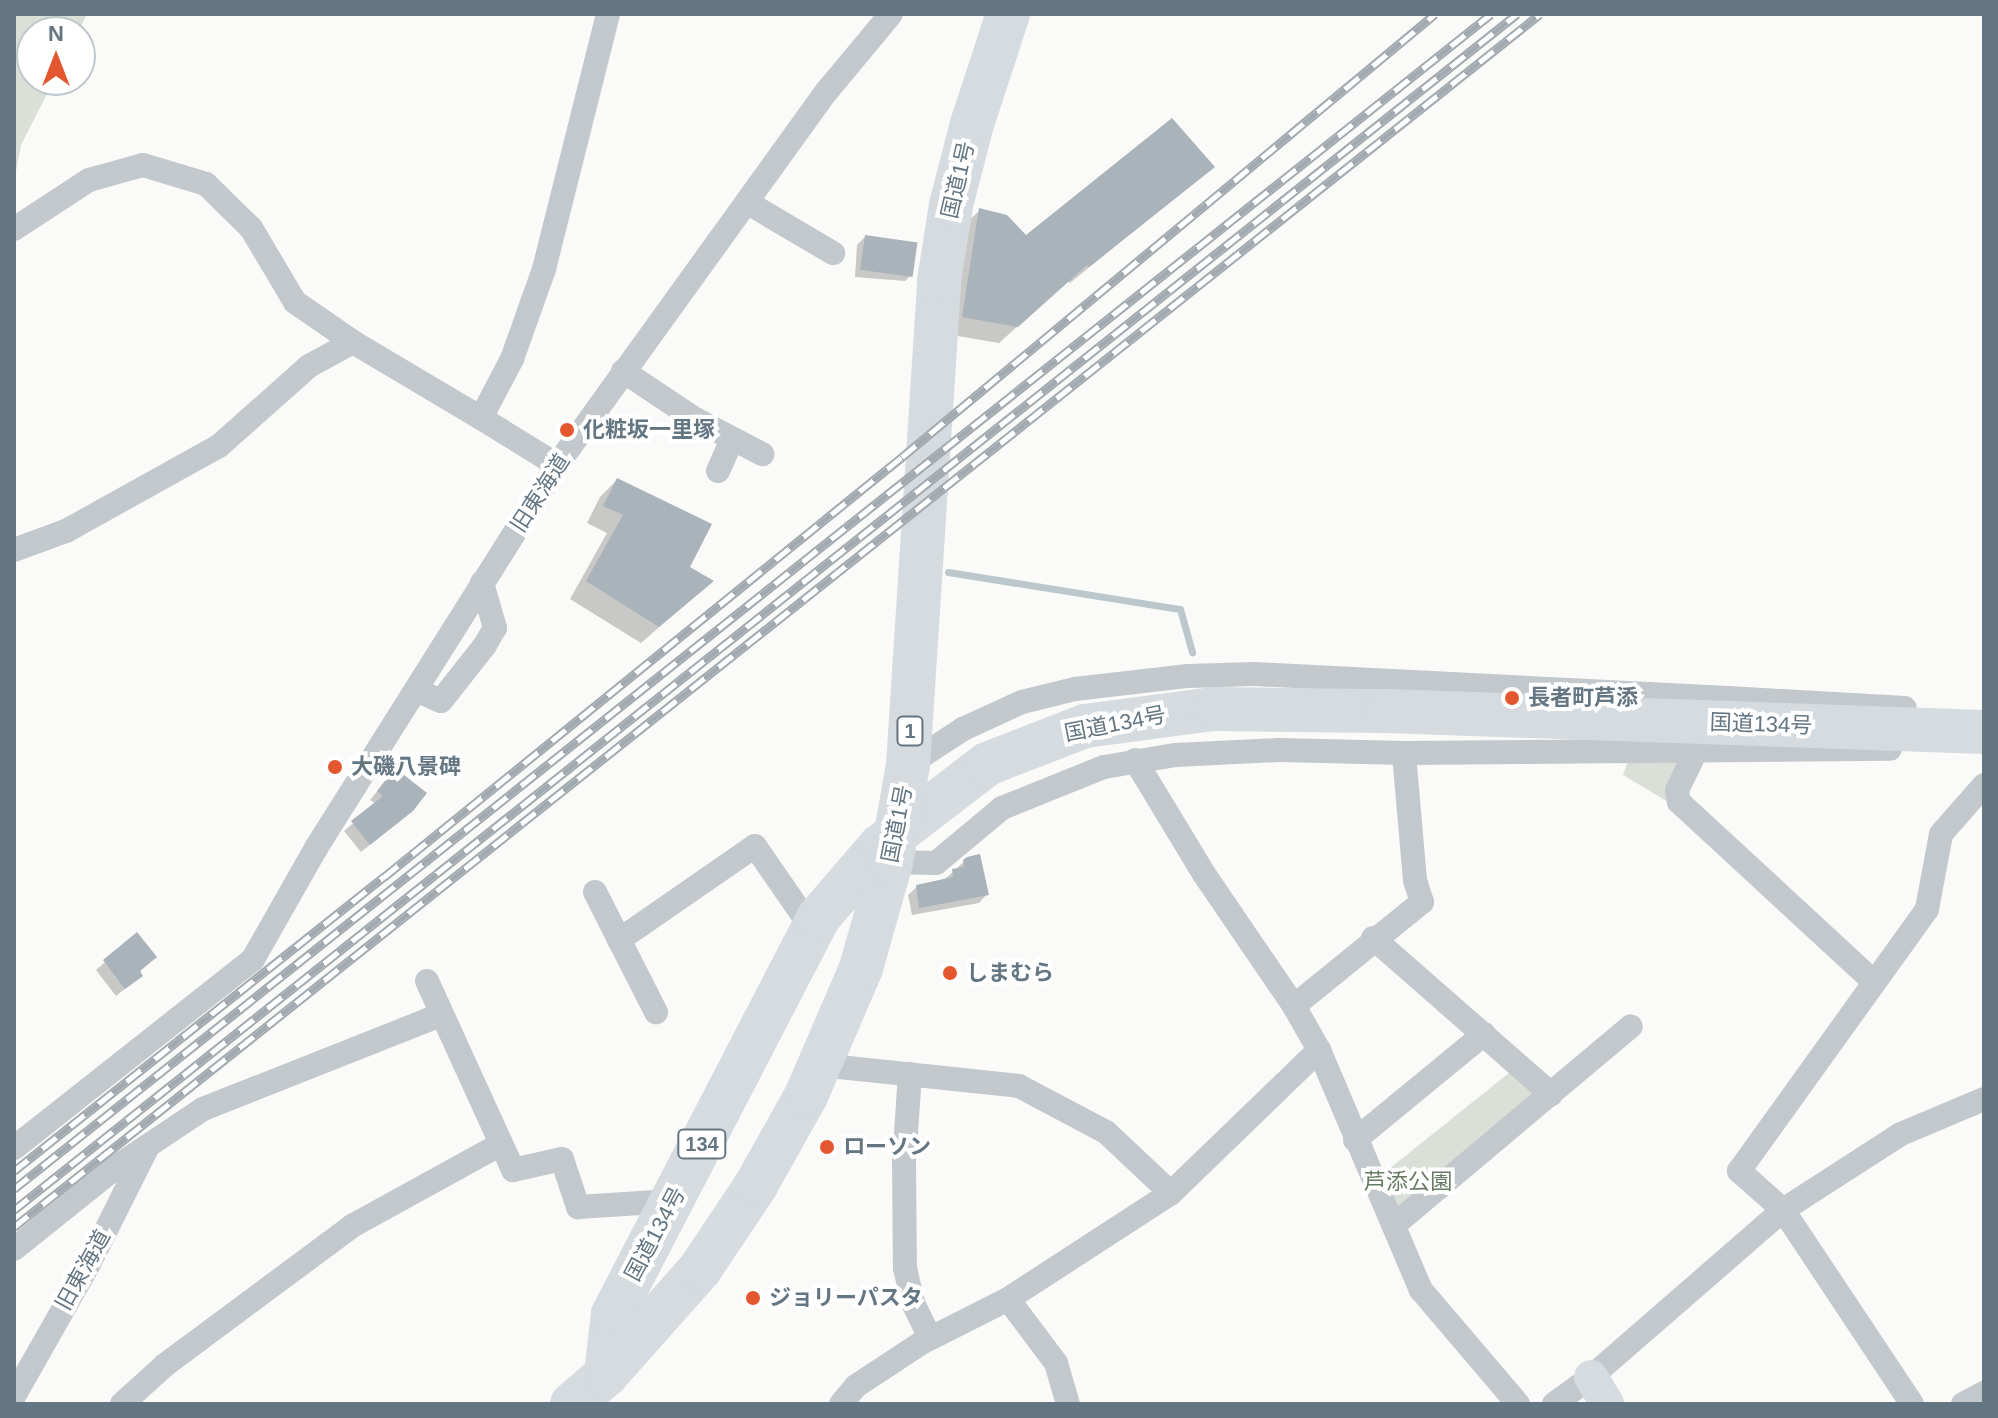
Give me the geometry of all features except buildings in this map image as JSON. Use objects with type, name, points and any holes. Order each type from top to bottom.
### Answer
[{"type":"highway","name":"国道1号","points":[[572,1404],[608,1389],[700,1269],[756,1185],[820,1065],[861,968],[891,862],[908,765],[939,281],[951,205],[1008,14]]},
{"type":"highway","name":"国道134号","points":[[608,1389],[613,1314],[816,924],[879,847],[987,764],[1085,726],[1213,709],[1387,711],[1984,732]]},
{"type":"street","points":[[481,418],[512,359],[544,269],[608,14]]},
{"type":"street","name":"旧東海道","points":[[14,1148],[253,959],[316,848],[557,465],[827,91],[891,14]]},
{"type":"street","points":[[14,229],[89,180],[143,165],[206,184],[251,228],[295,302],[353,342],[557,465]]},
{"type":"street","points":[[748,203],[833,253]]},
{"type":"street","points":[[14,550],[66,531],[219,446],[309,366],[353,342]]},
{"type":"street","points":[[623,371],[732,440],[762,454]]},
{"type":"street","points":[[718,471],[732,440]]},
{"type":"street","points":[[416,690],[441,701],[485,645],[495,628],[476,593]]},
{"type":"street","points":[[908,765],[963,729],[1022,702],[1075,689],[1188,676],[1269,675],[1717,724],[1984,748]]},
{"type":"street","points":[[891,862],[936,863],[1002,808],[1104,767],[1135,760],[1279,750],[1404,753],[1717,724],[1984,712]]},
{"type":"street","points":[[1717,724],[1677,790],[1679,802],[1874,982]]},
{"type":"street","points":[[1294,1006],[1373,938],[1422,902],[1415,880],[1404,753]]},
{"type":"street","points":[[1135,760],[1204,874],[1294,1006],[1319,1050],[1421,1290],[1518,1404]]},
{"type":"street","points":[[1912,1404],[1783,1210],[1739,1171],[1927,909],[1941,834],[1984,785]]},
{"type":"street","points":[[619,940],[755,846],[816,924]]},
{"type":"street","points":[[595,892],[656,1012]]},
{"type":"street","points":[[1373,938],[1551,1094]]},
{"type":"street","points":[[427,981],[513,1170],[562,1159],[578,1207],[672,1201]]},
{"type":"street","points":[[14,1249],[150,1142],[203,1109],[441,1015]]},
{"type":"street","points":[[1394,1225],[1631,1026]]},
{"type":"street","points":[[1355,1140],[1484,1034]]},
{"type":"street","points":[[841,1404],[856,1386],[930,1338],[1008,1299],[1171,1193],[1319,1050]]},
{"type":"street","points":[[820,1065],[1019,1086],[1106,1132],[1171,1193]]},
{"type":"street","points":[[910,1074],[904,1161],[905,1268],[913,1303],[930,1338]]},
{"type":"street","points":[[1554,1404],[1599,1391],[1783,1210],[1901,1134],[1984,1099]]},
{"type":"street","name":"旧東海道","points":[[14,1396],[88,1266],[150,1142]]},
{"type":"street","points":[[122,1404],[165,1365],[352,1226],[501,1144]]},
{"type":"street","points":[[1008,1299],[1056,1363],[1068,1404]]},
{"type":"street","points":[[1963,1404],[1984,1393]]},
{"type":"green space","points":[[14,14],[87,14],[16,16],[16,96],[46,96],[21,145],[14,182]]},
{"type":"green space","points":[[1696,751],[1670,803],[1623,775],[1631,752]]},
{"type":"green space","name":"芦添公園","points":[[1519,1065],[1551,1094],[1394,1225],[1374,1181]]},
{"type":"waterway","points":[[948,572],[1180,609],[1192,652]]},
{"type":"railway","points":[[14,1171],[384,877],[902,457],[1435,14]]},
{"type":"railway","points":[[14,1189],[1491,14]]},
{"type":"railway","points":[[14,1210],[1517,14]]},
{"type":"railway","points":[[14,1227],[1540,14]]},
{"type":"place","name":"化粧坂一里塚","points":[[567,430]]},
{"type":"place","name":"長者町芦添","points":[[1512,698]]},
{"type":"place","name":"大磯八景碑","points":[[335,767]]},
{"type":"place","name":"しまむら","points":[[950,973]]},
{"type":"place","name":"ローソン","points":[[827,1147]]},
{"type":"place","name":"ジョリーパスタ","points":[[753,1298]]}]
